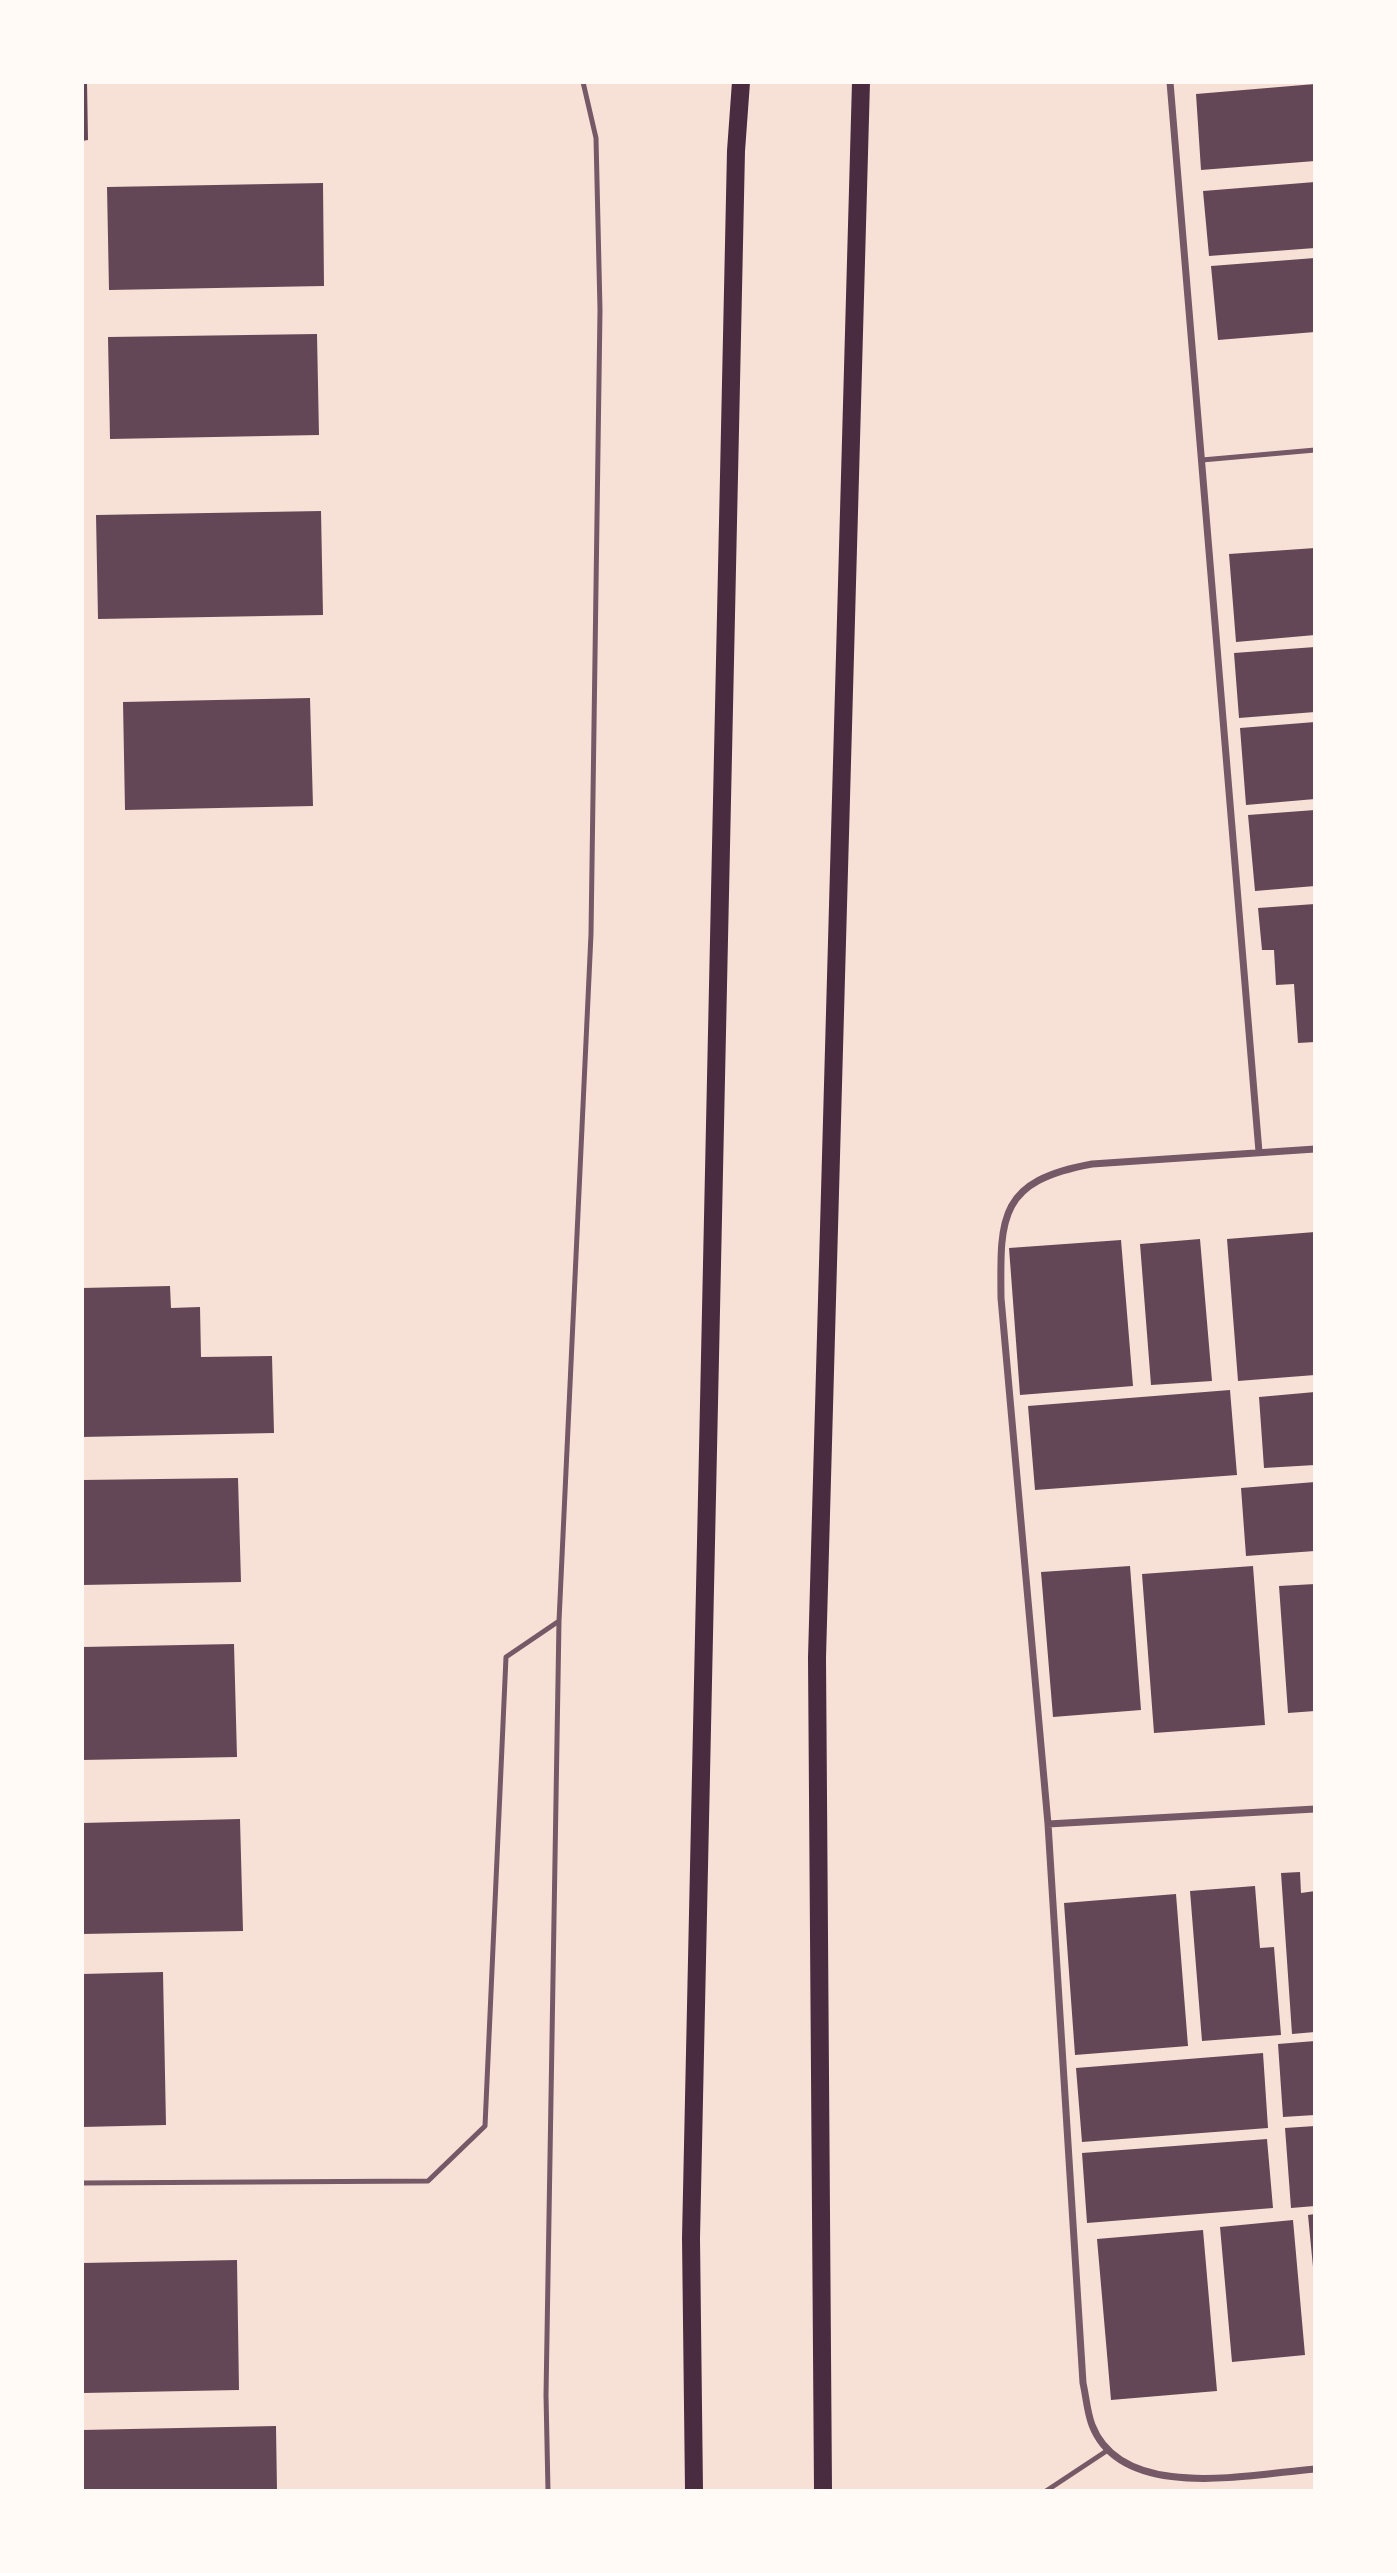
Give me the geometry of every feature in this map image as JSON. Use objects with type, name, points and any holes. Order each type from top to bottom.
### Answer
[{"type":"main road","points":[[730,82],[736,151]]},
{"type":"main road","points":[[694,2491],[691,2224],[736,151],[741,82]]},
{"type":"main road","points":[[822,2491],[817,1657],[861,82]]},
{"type":"street","points":[[1170,82],[1259,1152]]},
{"type":"street","points":[[1315,1149],[1067,1168],[1036,1182],[1010,1205],[1000,1237],[1001,1298],[1048,1824],[1083,2383],[1093,2426],[1108,2450],[1130,2468],[1159,2475],[1194,2478],[1315,2469]]},
{"type":"street","points":[[1048,1824],[1315,1809]]},
{"type":"lane","points":[[548,2491],[546,2395],[559,1621],[591,906],[600,310],[596,138],[583,82]]},
{"type":"lane","points":[[1202,460],[1315,450]]},
{"type":"lane","points":[[82,2183],[428,2181],[485,2126],[506,1657],[559,1621]]},
{"type":"lane","points":[[1046,2491],[1108,2450]]},
{"type":"building","points":[[82,82],[87,82],[88,140],[82,141]]},
{"type":"building","points":[[1315,84],[1315,161],[1201,170],[1196,94]]},
{"type":"building","points":[[1315,182],[1315,248],[1209,256],[1203,191]]},
{"type":"building","points":[[323,183],[324,286],[109,290],[107,187]]},
{"type":"building","points":[[1315,258],[1315,332],[1218,340],[1211,266]]},
{"type":"building","points":[[317,334],[319,435],[110,439],[108,337]]},
{"type":"building","points":[[321,511],[323,615],[98,619],[96,515]]},
{"type":"building","points":[[1315,548],[1315,635],[1236,642],[1229,554]]},
{"type":"building","points":[[1315,647],[1315,712],[1239,718],[1234,653]]},
{"type":"building","points":[[310,698],[313,806],[125,810],[123,702]]},
{"type":"building","points":[[1315,722],[1315,799],[1246,805],[1240,728]]},
{"type":"building","points":[[1315,810],[1315,886],[1255,891],[1248,815]]},
{"type":"building","points":[[1315,904],[1315,1042],[1298,1043],[1294,984],[1276,985],[1274,950],[1262,950],[1258,908]]},
{"type":"building","points":[[1315,1232],[1315,1375],[1238,1381],[1227,1239]]},
{"type":"building","points":[[1200,1239],[1212,1381],[1151,1385],[1140,1244]]},
{"type":"building","points":[[1121,1240],[1133,1386],[1020,1395],[1009,1248]]},
{"type":"building","points":[[170,1286],[171,1308],[200,1307],[201,1357],[272,1356],[274,1433],[82,1437],[82,1288]]},
{"type":"building","points":[[1230,1390],[1237,1475],[1035,1490],[1028,1406]]},
{"type":"building","points":[[1315,1392],[1315,1465],[1264,1468],[1259,1397]]},
{"type":"building","points":[[238,1478],[241,1582],[82,1585],[82,1480]]},
{"type":"building","points":[[1315,1482],[1315,1551],[1246,1556],[1241,1488]]},
{"type":"building","points":[[1130,1566],[1141,1710],[1053,1717],[1041,1572]]},
{"type":"building","points":[[1253,1566],[1265,1725],[1154,1733],[1142,1574]]},
{"type":"building","points":[[1315,1584],[1315,1711],[1288,1713],[1279,1586]]},
{"type":"building","points":[[234,1644],[237,1757],[82,1760],[82,1647]]},
{"type":"building","points":[[240,1819],[243,1931],[82,1934],[82,1823]]},
{"type":"building","points":[[1300,1872],[1301,1893],[1315,1891],[1315,2032],[1292,2034],[1281,1873]]},
{"type":"building","points":[[1255,1886],[1260,1948],[1274,1947],[1281,2035],[1202,2041],[1190,1891]]},
{"type":"building","points":[[1176,1894],[1188,2046],[1075,2055],[1064,1903]]},
{"type":"building","points":[[163,1972],[166,2125],[82,2127],[82,1974]]},
{"type":"building","points":[[1315,2041],[1315,2115],[1283,2117],[1278,2044]]},
{"type":"building","points":[[1263,2053],[1268,2128],[1082,2142],[1076,2068]]},
{"type":"building","points":[[1315,2126],[1315,2206],[1291,2208],[1285,2128]]},
{"type":"building","points":[[1267,2139],[1273,2208],[1087,2223],[1082,2153]]},
{"type":"building","points":[[1315,2214],[1315,2267],[1313,2267],[1308,2215]]},
{"type":"building","points":[[1293,2220],[1305,2355],[1232,2362],[1220,2227]]},
{"type":"building","points":[[1203,2230],[1217,2391],[1111,2400],[1097,2239]]},
{"type":"building","points":[[237,2260],[239,2390],[83,2393],[82,2263]]},
{"type":"building","points":[[276,2426],[277,2491],[82,2491],[82,2430]]}]
